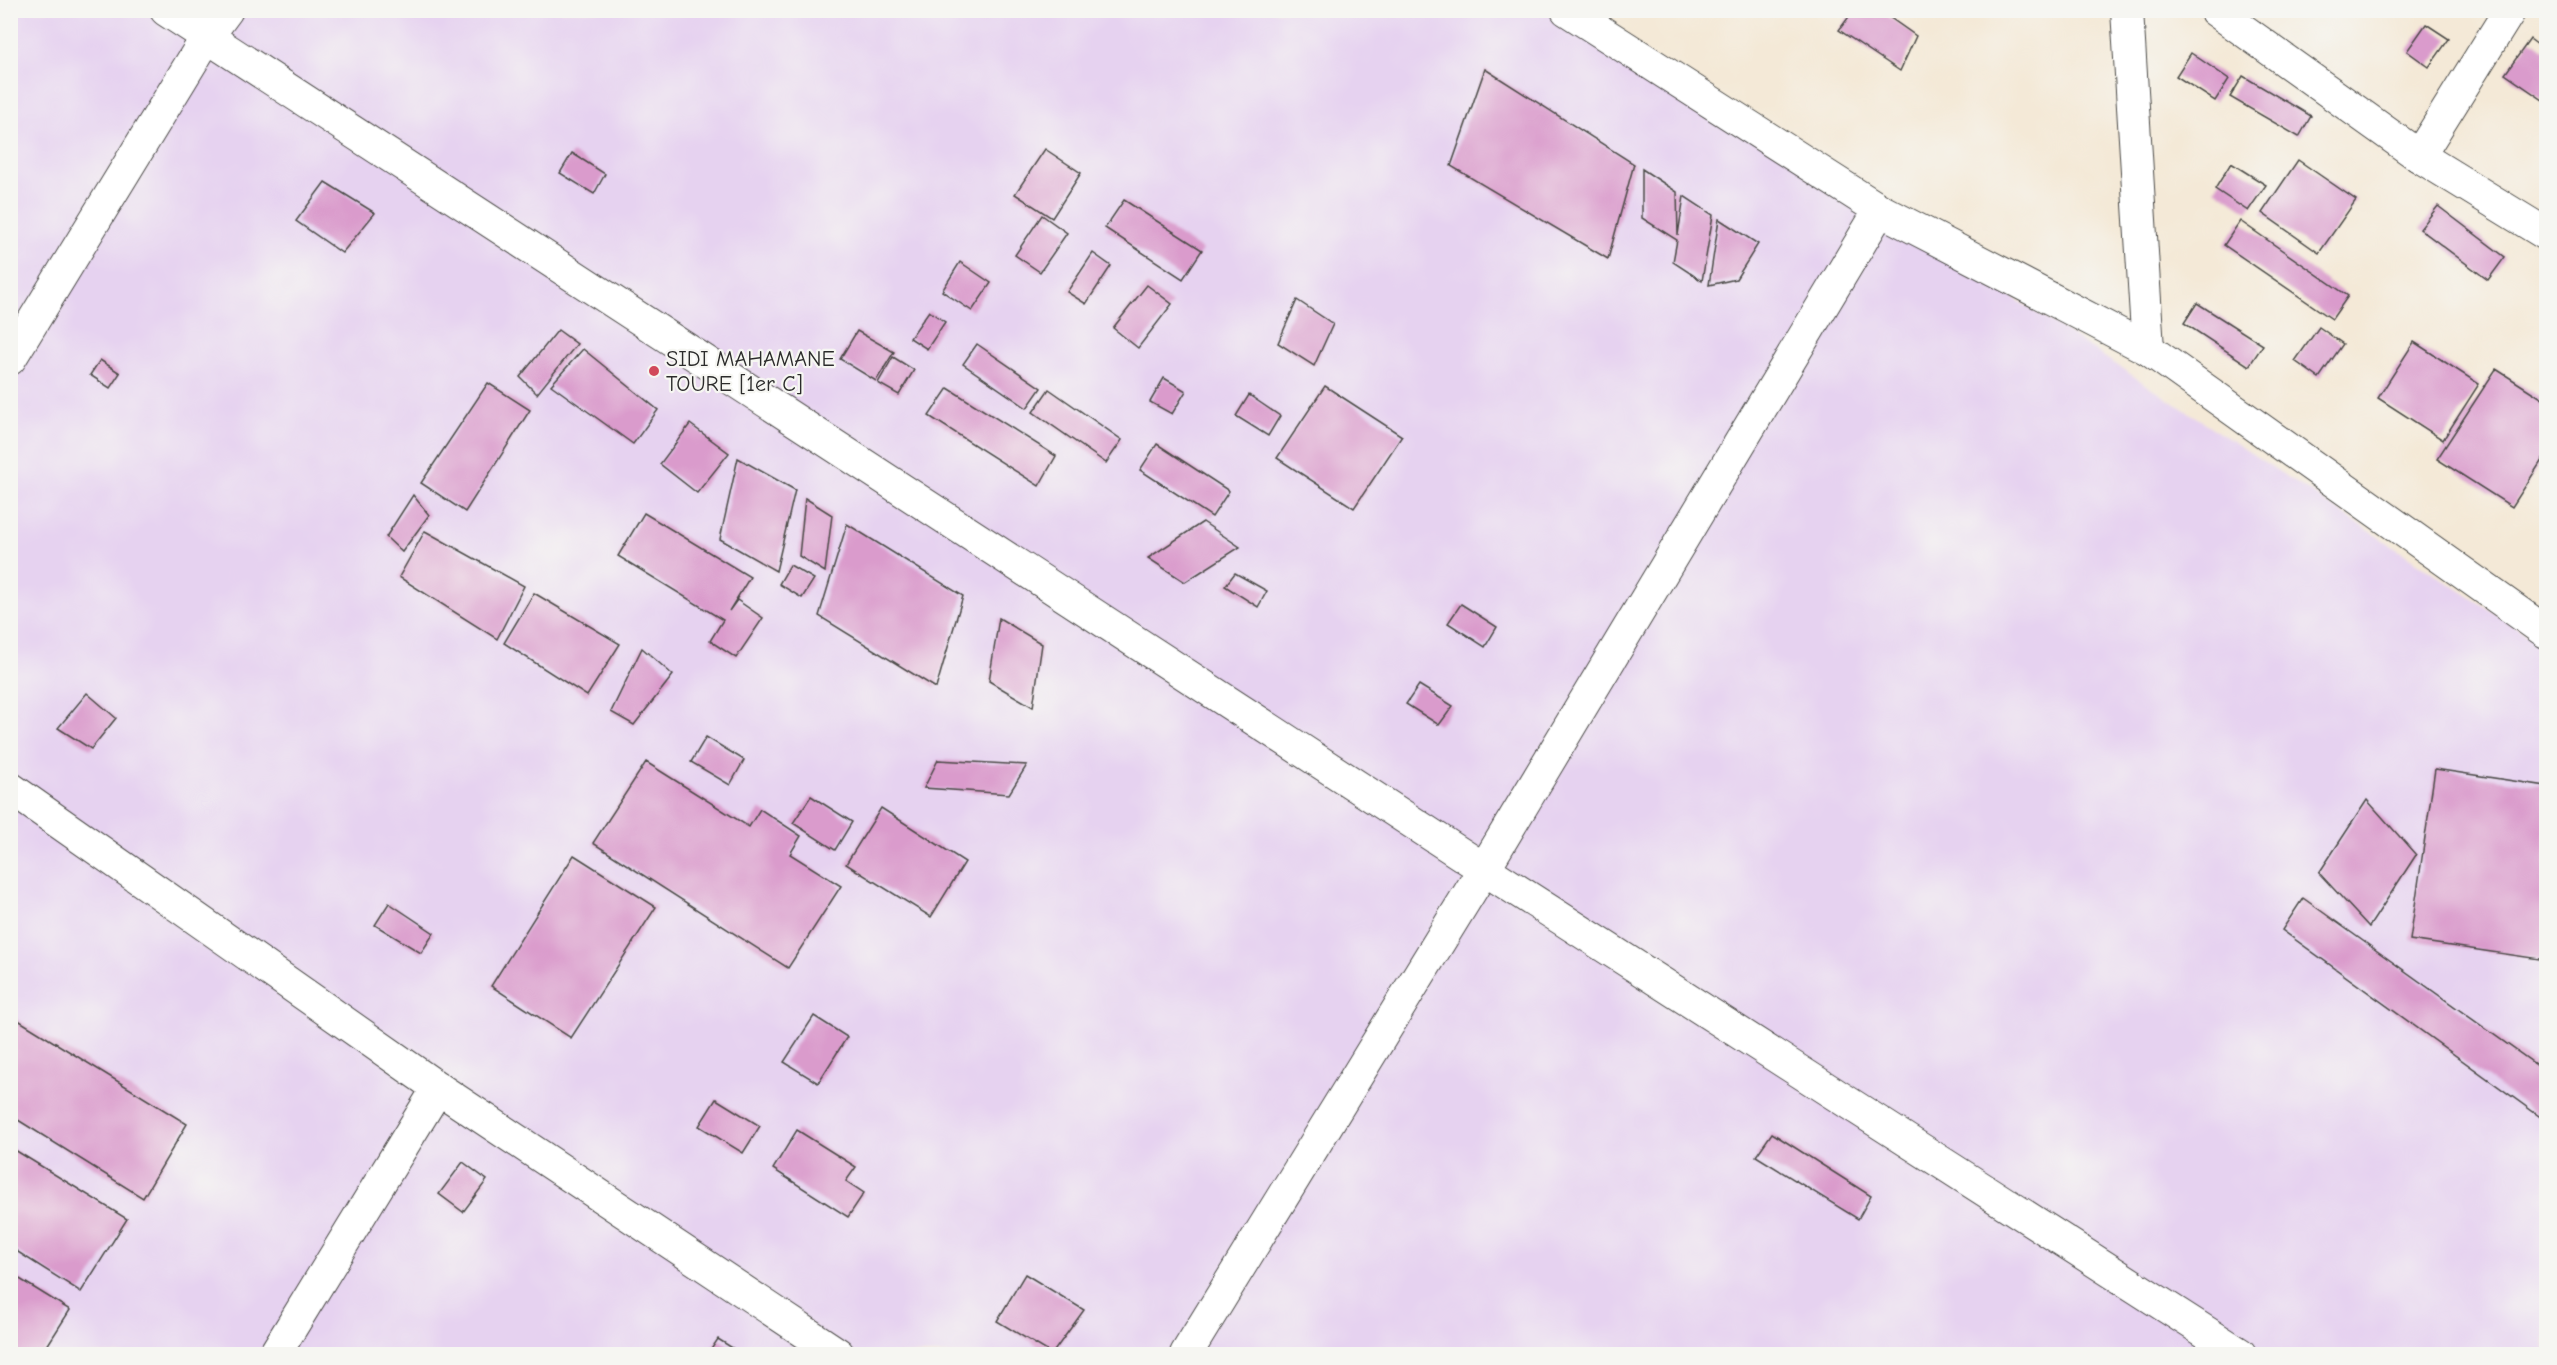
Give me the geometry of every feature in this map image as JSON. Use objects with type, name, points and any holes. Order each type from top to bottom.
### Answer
[{"type":"street","points":[[166,10],[1484,869],[2240,1354]]},
{"type":"street","points":[[10,359],[207,37],[227,10]]},
{"type":"street","points":[[1567,10],[1880,210],[2148,349],[2547,632]]},
{"type":"street","points":[[2127,10],[2148,349]]},
{"type":"street","points":[[2215,10],[2419,156],[2547,234]]},
{"type":"street","points":[[2419,156],[2510,10]]},
{"type":"street","points":[[1186,1354],[1484,869],[1880,210]]},
{"type":"street","points":[[10,788],[438,1088],[838,1354]]},
{"type":"street","points":[[275,1354],[438,1088]]},
{"type":"shaded area","points":[[10,11],[1567,11],[1880,210],[2546,647],[2546,1354],[11,1354]]},
{"type":"building","points":[[1854,10],[1879,10],[1916,36],[1900,71],[1839,30]]},
{"type":"building","points":[[2426,24],[2449,39],[2429,67],[2407,51]]},
{"type":"building","points":[[2530,39],[2546,51],[2546,102],[2505,74]]},
{"type":"building","points":[[2191,53],[2229,79],[2215,101],[2176,76]]},
{"type":"building","points":[[1485,69],[1634,164],[1608,259],[1451,166]]},
{"type":"building","points":[[2243,76],[2311,116],[2299,137],[2230,97]]},
{"type":"building","points":[[1045,149],[1081,173],[1052,218],[1015,194]]},
{"type":"building","points":[[572,153],[605,174],[594,194],[560,173]]},
{"type":"building","points":[[2298,160],[2356,200],[2319,253],[2262,213]]},
{"type":"building","points":[[2231,163],[2266,185],[2248,211],[2215,189]]},
{"type":"building","points":[[1642,169],[1677,192],[1678,235],[1684,196],[1713,215],[1702,281],[1673,262],[1677,240],[1642,218]]},
{"type":"building","points":[[325,182],[375,213],[342,253],[296,221]]},
{"type":"building","points":[[1124,200],[1202,250],[1183,279],[1105,228]]},
{"type":"building","points":[[2438,206],[2505,257],[2488,280],[2420,229]]},
{"type":"building","points":[[1042,215],[1067,233],[1040,272],[1015,255]]},
{"type":"building","points":[[1719,219],[1758,244],[1736,279],[1709,285]]},
{"type":"building","points":[[2240,221],[2348,296],[2332,319],[2224,245]]},
{"type":"building","points":[[1093,253],[1111,266],[1086,304],[1067,292]]},
{"type":"building","points":[[960,262],[991,283],[972,311],[942,291]]},
{"type":"building","points":[[1147,285],[1172,304],[1138,348],[1113,328]]},
{"type":"building","points":[[1297,300],[1333,324],[1314,366],[1278,343]]},
{"type":"building","points":[[2197,303],[2263,345],[2249,366],[2184,323]]},
{"type":"building","points":[[929,311],[945,322],[927,349],[910,338]]},
{"type":"building","points":[[2319,327],[2343,344],[2319,378],[2295,361]]},
{"type":"building","points":[[558,330],[577,344],[537,394],[520,377]]},
{"type":"building","points":[[857,331],[894,352],[876,381],[840,359]]},
{"type":"building","points":[[2414,342],[2479,384],[2443,440],[2378,398]]},
{"type":"building","points":[[977,344],[1041,388],[1027,408],[963,364]]},
{"type":"building","points":[[583,349],[658,410],[633,444],[551,385]]},
{"type":"building","points":[[893,357],[914,370],[899,395],[878,383]]},
{"type":"building","points":[[100,360],[120,373],[110,388],[90,375]]},
{"type":"building","points":[[2496,369],[2546,401],[2546,454],[2512,507],[2437,459]]},
{"type":"building","points":[[1164,378],[1186,391],[1172,414],[1150,402]]},
{"type":"building","points":[[488,383],[530,410],[465,512],[421,483]]},
{"type":"building","points":[[1325,386],[1402,436],[1354,508],[1277,458]]},
{"type":"building","points":[[948,388],[1056,456],[1039,486],[929,416]]},
{"type":"building","points":[[1049,389],[1122,440],[1106,463],[1033,412]]},
{"type":"building","points":[[1249,395],[1280,416],[1268,436],[1236,416]]},
{"type":"building","points":[[690,424],[729,453],[697,493],[660,464]]},
{"type":"building","points":[[1157,444],[1229,491],[1212,517],[1140,470]]},
{"type":"building","points":[[738,458],[795,490],[776,571],[720,539]]},
{"type":"building","points":[[413,495],[429,515],[402,552],[386,537]]},
{"type":"building","points":[[805,498],[832,515],[825,572],[799,556]]},
{"type":"building","points":[[644,513],[750,577],[729,611],[737,600],[763,618],[736,658],[710,641],[723,620],[618,556]]},
{"type":"building","points":[[1203,522],[1240,547],[1185,582],[1148,558]]},
{"type":"building","points":[[847,524],[963,596],[936,688],[819,616]]},
{"type":"building","points":[[425,531],[524,586],[497,639],[399,577]]},
{"type":"building","points":[[790,565],[814,579],[802,598],[779,584]]},
{"type":"building","points":[[1235,573],[1267,591],[1258,607],[1225,586]]},
{"type":"building","points":[[534,593],[620,644],[587,696],[504,643]]},
{"type":"building","points":[[1461,604],[1497,627],[1485,647],[1448,623]]},
{"type":"building","points":[[999,618],[1042,644],[1033,707],[989,681]]},
{"type":"building","points":[[642,648],[673,675],[634,725],[611,712]]},
{"type":"building","points":[[1419,685],[1453,706],[1439,725],[1406,704]]},
{"type":"building","points":[[87,693],[116,718],[91,749],[58,728]]},
{"type":"building","points":[[706,737],[744,760],[730,785],[691,762]]},
{"type":"building","points":[[938,760],[1027,765],[1009,794],[924,788]]},
{"type":"building","points":[[646,762],[749,827],[760,809],[801,836],[790,854],[841,886],[788,968],[593,843]]},
{"type":"building","points":[[2435,769],[2546,786],[2546,960],[2410,940]]},
{"type":"building","points":[[811,796],[852,822],[835,850],[793,823]]},
{"type":"building","points":[[2367,800],[2416,855],[2369,927],[2319,873]]},
{"type":"building","points":[[881,808],[965,862],[931,917],[846,864]]},
{"type":"building","points":[[574,855],[656,907],[571,1038],[491,986]]},
{"type":"building","points":[[2303,898],[2546,1072],[2546,1121],[2282,930]]},
{"type":"building","points":[[389,903],[434,933],[421,953],[375,925]]},
{"type":"building","points":[[10,1015],[187,1124],[143,1198],[10,1115]]},
{"type":"building","points":[[814,1016],[847,1037],[818,1083],[784,1062]]},
{"type":"building","points":[[716,1099],[760,1126],[743,1153],[699,1126]]},
{"type":"building","points":[[797,1130],[856,1167],[846,1181],[864,1193],[848,1217],[773,1169]]},
{"type":"building","points":[[1772,1133],[1871,1196],[1858,1219],[1756,1156]]},
{"type":"building","points":[[10,1147],[127,1219],[81,1292],[10,1247]]},
{"type":"building","points":[[463,1162],[487,1180],[463,1212],[439,1194]]},
{"type":"building","points":[[10,1273],[70,1310],[42,1354],[10,1354]]},
{"type":"building","points":[[1025,1274],[1084,1310],[1052,1354],[997,1321]]},
{"type":"building","points":[[718,1339],[742,1354],[708,1354]]},
{"type":"place","name":"SIDI MAHAMANE TOURE [1er C]","points":[[654,371]]}]
